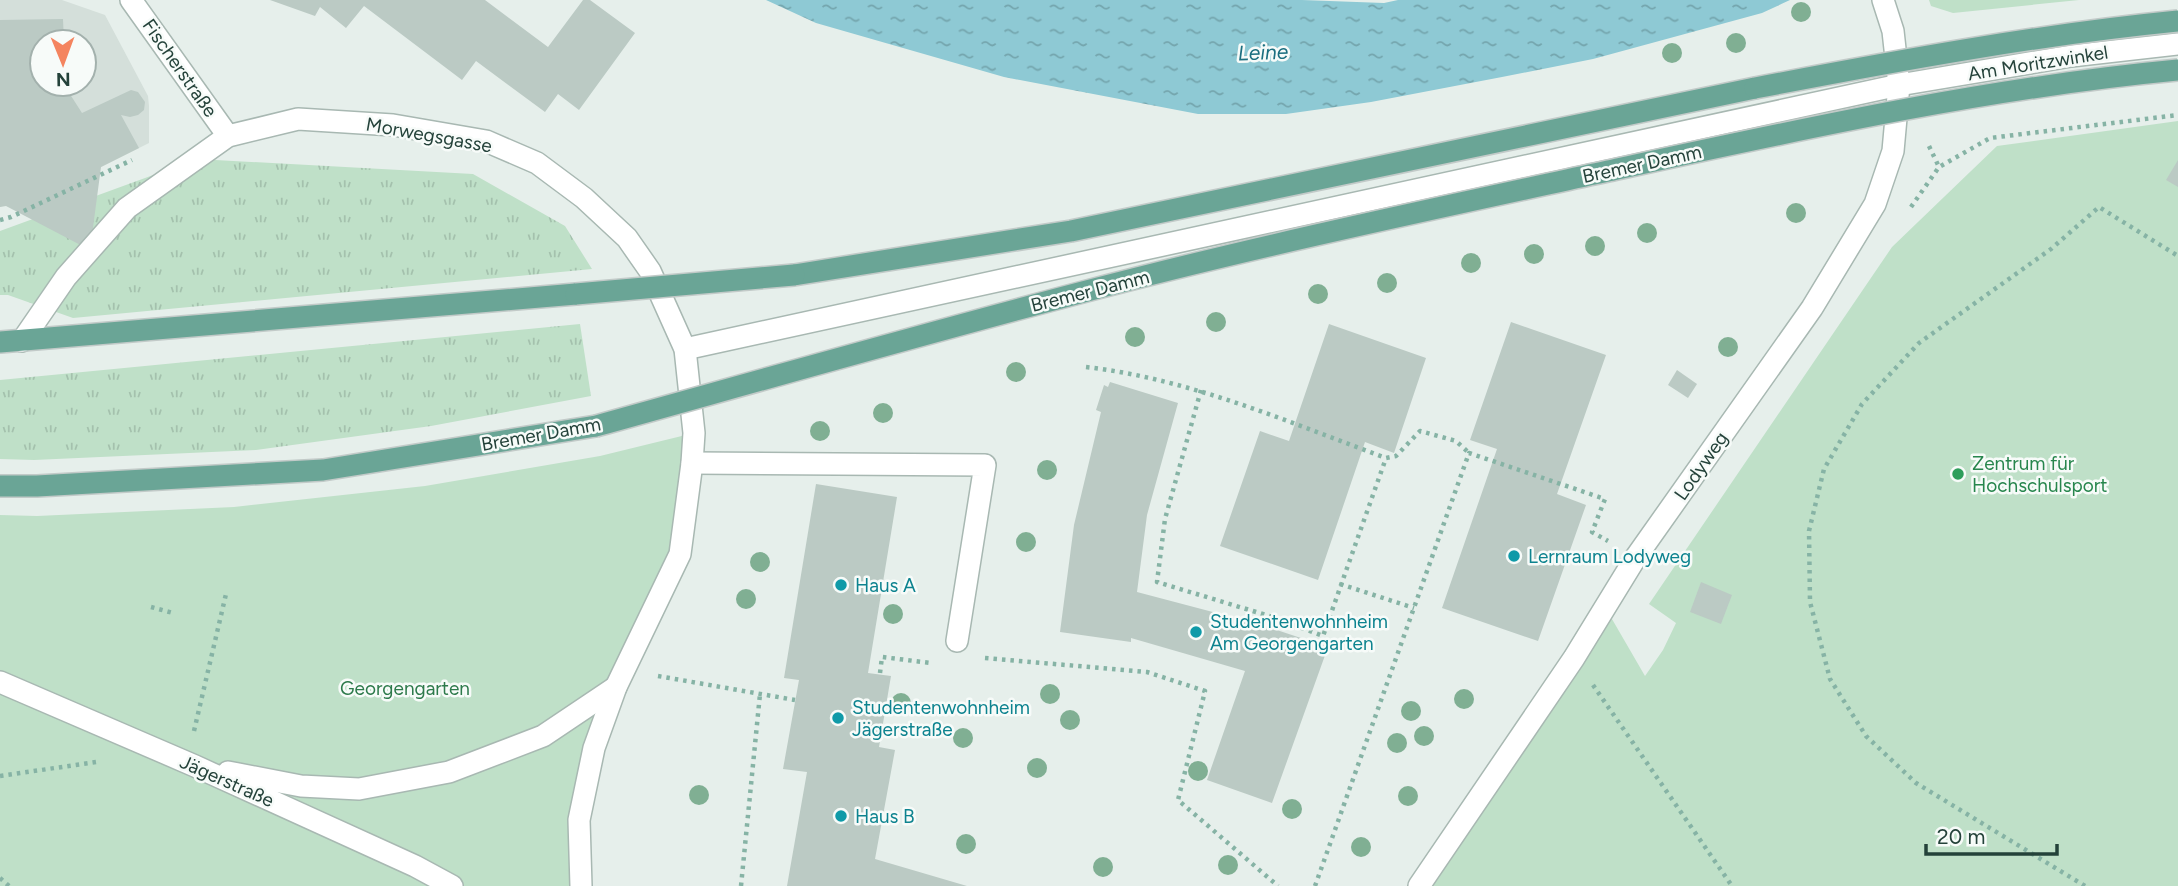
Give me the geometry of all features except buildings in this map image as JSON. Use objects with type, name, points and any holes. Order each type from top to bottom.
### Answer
[{"type":"main road","points":[[0,342],[794,275],[1072,231],[1755,88],[1941,52],[2104,28],[2178,21]]},
{"type":"main road","name":"Bremer Damm","points":[[0,486],[323,470],[596,426],[1087,291],[1377,221],[1751,140],[1938,104],[2110,76],[2178,70]]},
{"type":"street","name":"Fischerstraße","points":[[131,0],[228,136]]},
{"type":"street","name":"Lodyweg","points":[[1419,886],[1574,658],[1636,557],[1812,308],[1875,204],[1893,151],[1899,85],[1887,8]]},
{"type":"street","name":"Am Moritzwinkel","points":[[685,349],[1899,85],[2071,56],[2178,44]]},
{"type":"street","name":"Morwegsgasse","points":[[22,341],[66,277],[127,208],[228,136],[298,119],[393,125],[486,141],[537,163],[584,198],[627,238],[650,271],[685,349],[694,433],[692,463],[680,554],[621,679],[594,748],[579,820],[581,886]]},
{"type":"street","points":[[692,463],[985,465],[957,641]]},
{"type":"street","points":[[190,764],[301,786],[359,789],[449,772],[543,736],[621,679]]},
{"type":"street","name":"Jägerstraße","points":[[0,682],[190,764],[415,866],[452,886]]},
{"type":"path","points":[[1939,167],[1990,138],[2178,115]]},
{"type":"path","points":[[0,220],[11,218],[136,158]]},
{"type":"path","points":[[2085,886],[1916,783],[1866,736],[1830,679],[1810,602],[1809,531],[1824,469],[1861,404],[1919,343],[2051,249],[2099,206],[2178,256]]},
{"type":"path","points":[[1086,367],[1114,370],[1201,390],[1386,458],[1396,456],[1420,431],[1456,441],[1469,453],[1605,499],[1592,532],[1636,557]]},
{"type":"path","points":[[1201,390],[1166,519],[1157,582],[1276,618],[1322,636],[1386,458]]},
{"type":"path","points":[[1315,886],[1469,453]]},
{"type":"path","points":[[1340,583],[1414,608]]},
{"type":"path","points":[[190,764],[226,594]]},
{"type":"path","points":[[151,607],[173,613]]},
{"type":"path","points":[[880,673],[882,657]]},
{"type":"path","points":[[979,657],[1147,672],[1205,691],[1178,800],[1278,886]]},
{"type":"path","points":[[1574,658],[1732,886]]},
{"type":"path","points":[[621,679],[795,700]]},
{"type":"path","points":[[740,886],[760,694]]},
{"type":"path","points":[[0,776],[97,761]]},
{"type":"path","points":[[0,878],[9,886]]},
{"type":"shaded area","points":[[0,0],[62,0],[105,15],[148,96],[149,143],[101,167],[0,207]]},
{"type":"green space","points":[[1929,0],[2079,0],[1953,13],[1931,6]]},
{"type":"green space","name":"Zentrum für Hochschulsport","points":[[2178,121],[2178,886],[1419,886],[1605,607],[1645,676],[1663,650],[1676,623],[1649,604],[1892,247],[1997,146]]},
{"type":"green space","points":[[197,159],[473,174],[565,226],[592,269],[73,318],[8,295],[0,295],[0,231]]},
{"type":"green space","points":[[580,324],[591,396],[431,426],[256,450],[34,460],[0,459],[0,380]]},
{"type":"green space","name":"Georgengarten","points":[[694,433],[680,554],[594,748],[581,886],[0,886],[0,515],[37,516],[234,507],[425,486],[600,456]]},
{"type":"water","name":"Leine","points":[[766,0],[1302,0],[1384,3],[1398,0],[1790,0],[1762,13],[1593,59],[1502,77],[1371,102],[1286,114],[1198,114],[1004,77],[816,23]]},
{"type":"place","name":"Zentrum für Hochschulsport","points":[[1958,474]]},
{"type":"place","name":"Lernraum Lodyweg","points":[[1514,556]]},
{"type":"place","name":"Haus A","points":[[841,585]]},
{"type":"place","name":"Studentenwohnheim Am Georgengarten","points":[[1196,632]]},
{"type":"place","name":"Studentenwohnheim Jägerstraße","points":[[838,718]]},
{"type":"place","name":"Haus B","points":[[841,816]]}]
